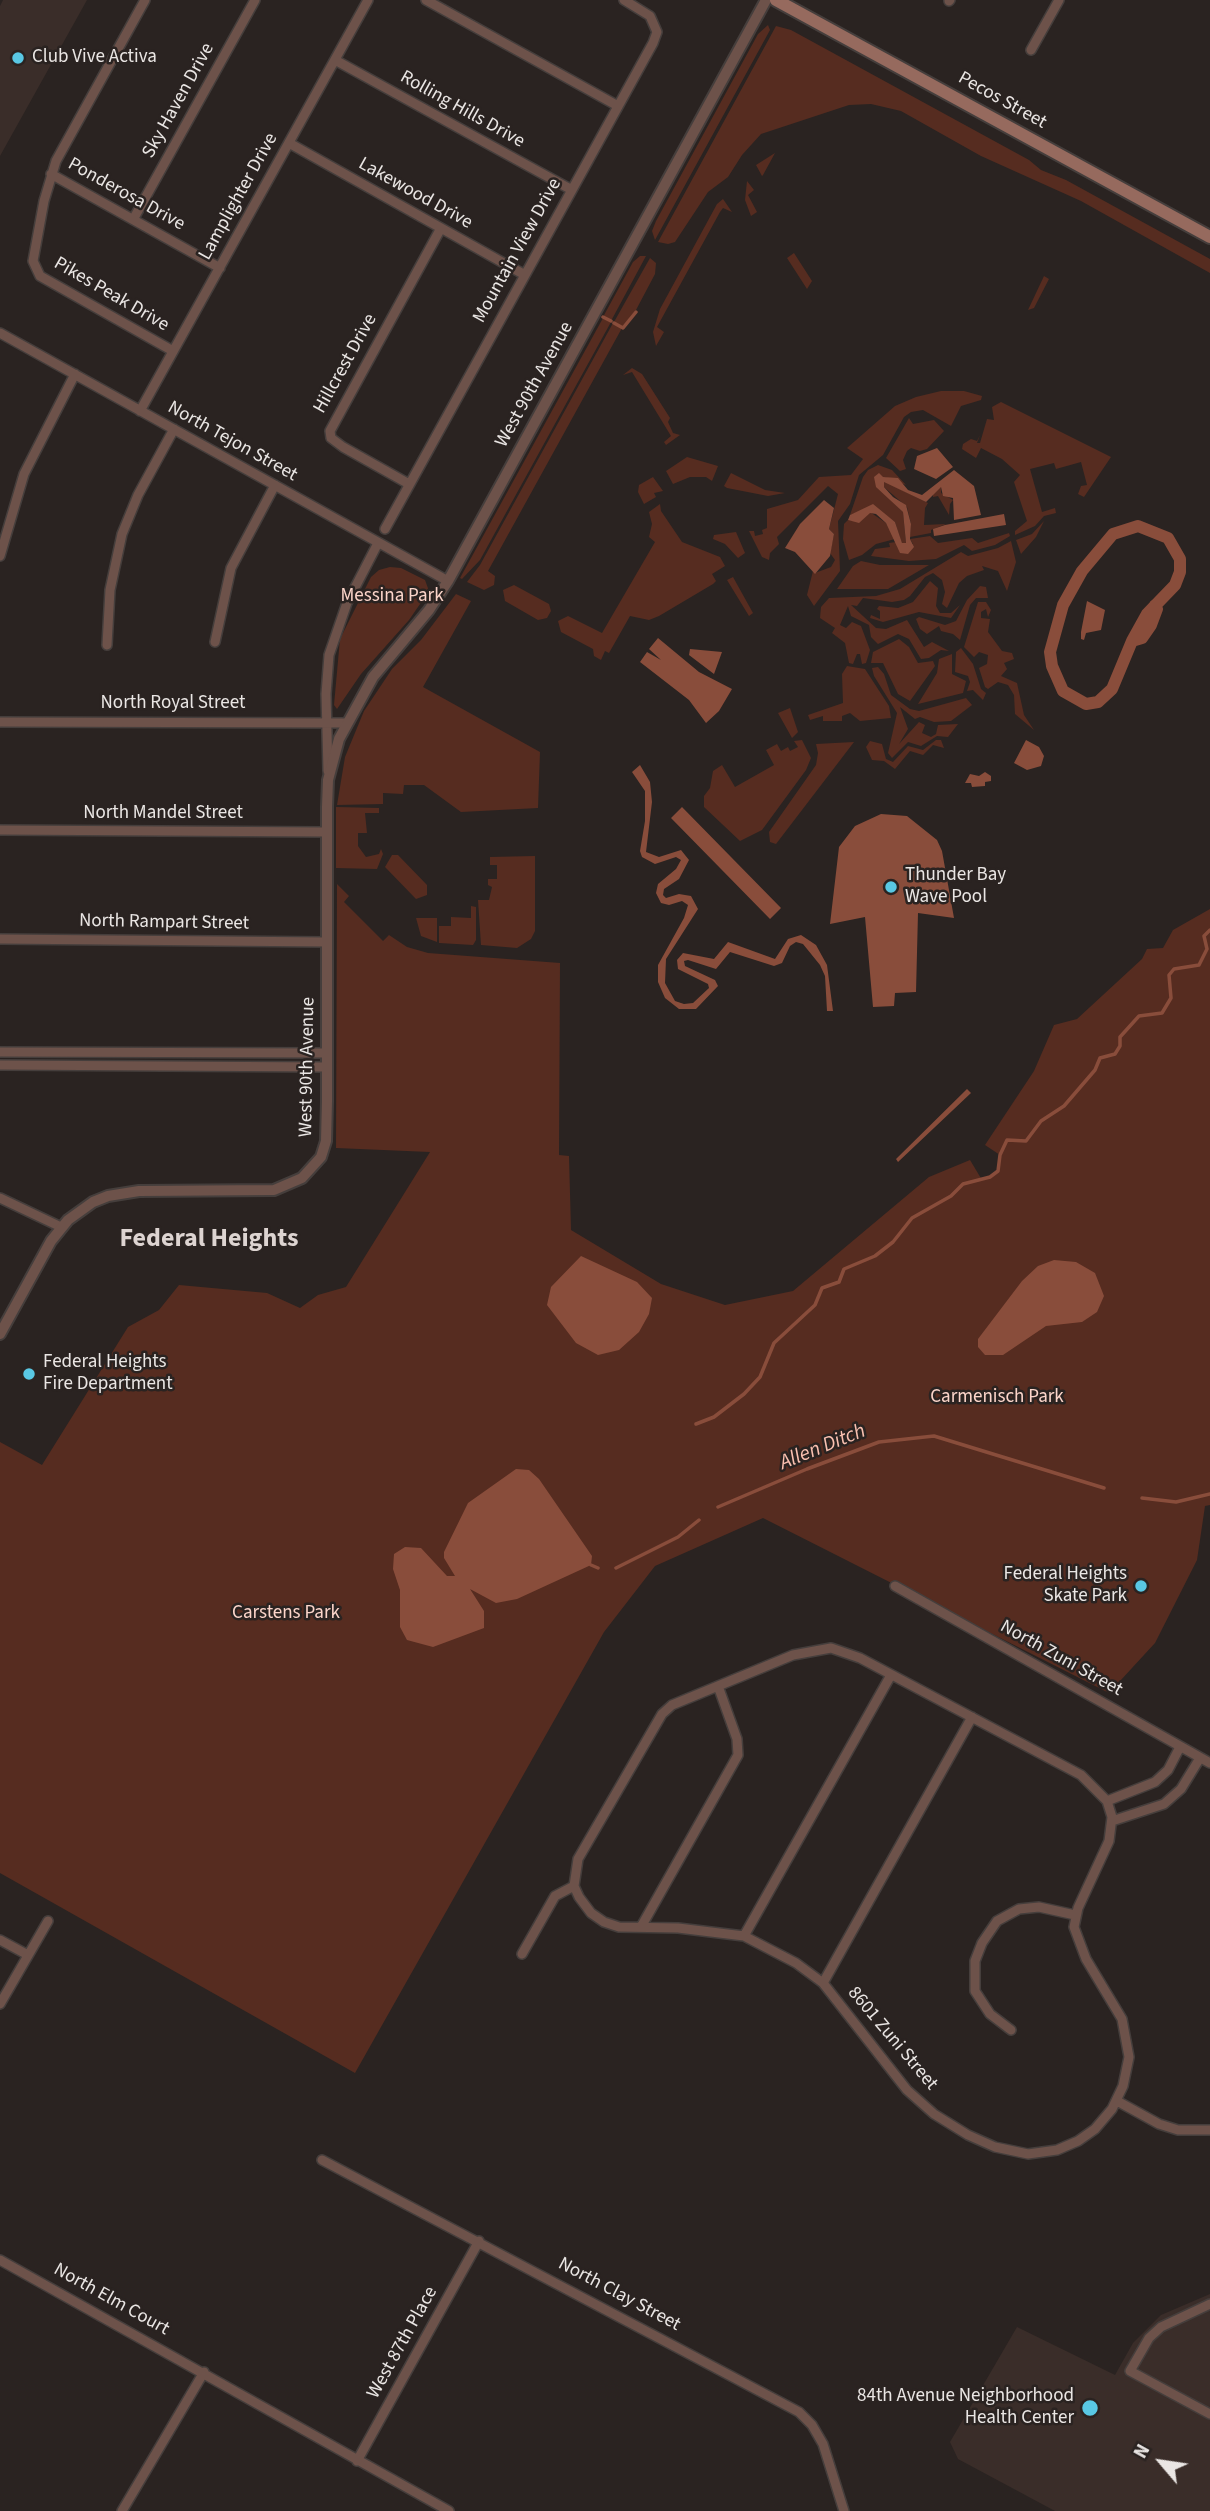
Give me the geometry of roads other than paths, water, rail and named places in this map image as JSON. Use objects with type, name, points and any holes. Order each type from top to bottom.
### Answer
[{"type":"main road","name":"Pecos Street","points":[[776,0],[1210,237]]},
{"type":"street","name":"Pikes Peak Drive","points":[[145,0],[51,174],[33,257],[35,271],[173,351]]},
{"type":"street","name":"Sky Haven Drive","points":[[134,219],[255,0]]},
{"type":"street","name":"Lamplighter Drive","points":[[140,411],[368,0]]},
{"type":"street","points":[[426,0],[618,106]]},
{"type":"street","name":"Mountain View Drive","points":[[385,529],[657,36],[650,16],[624,0]]},
{"type":"street","name":"West 90th Avenue","points":[[328,780],[346,723],[373,677],[429,610],[448,581],[766,0]]},
{"type":"street","points":[[1031,50],[1059,0]]},
{"type":"street","name":"Rolling Hills Drive","points":[[335,60],[572,190]]},
{"type":"street","name":"Lakewood Drive","points":[[289,143],[525,275]]},
{"type":"street","name":"Ponderosa Drive","points":[[51,174],[220,268]]},
{"type":"street","name":"Hillcrest Drive","points":[[409,484],[335,442],[330,431],[441,228]]},
{"type":"street","name":"North Tejon Street","points":[[0,333],[448,581]]},
{"type":"street","points":[[0,556],[24,474],[75,374]]},
{"type":"street","points":[[107,645],[110,590],[122,534],[138,495],[174,429]]},
{"type":"street","points":[[215,642],[232,568],[275,485]]},
{"type":"street","name":"West 90th Avenue","points":[[0,1335],[61,1227],[93,1202],[123,1192],[262,1191],[293,1184],[311,1171],[324,1149],[327,1067],[327,675],[336,630],[379,542]]},
{"type":"street","name":"North Royal Street","points":[[0,722],[346,723]]},
{"type":"street","name":"North Mandel Street","points":[[0,830],[326,832]]},
{"type":"street","name":"North Rampart Street","points":[[0,939],[327,942]]},
{"type":"street","points":[[0,1052],[326,1054]]},
{"type":"street","points":[[117,1052],[117,1066]]},
{"type":"street","points":[[0,1065],[327,1067]]},
{"type":"street","points":[[0,1198],[61,1227]]},
{"type":"street","name":"North Zuni Street","points":[[895,1586],[1210,1763]]},
{"type":"street","points":[[522,1954],[555,1896],[574,1886],[578,1859],[654,1725],[672,1706],[793,1655],[821,1648],[848,1652],[1081,1775],[1107,1801],[1112,1821],[1107,1849],[1075,1915],[1039,1907],[1019,1909],[997,1921],[982,1943],[975,1961],[975,1991],[990,2014],[1011,2030]]},
{"type":"street","points":[[744,1936],[891,1675]]},
{"type":"street","points":[[641,1927],[738,1755],[737,1739],[718,1686]]},
{"type":"street","name":"8601 Zuni Street","points":[[823,1983],[972,1717]]},
{"type":"street","points":[[1107,1801],[1155,1782],[1168,1770],[1180,1747]]},
{"type":"street","points":[[1112,1821],[1164,1804],[1181,1789],[1200,1758]]},
{"type":"street","name":"8601 Zuni Street","points":[[574,1886],[595,1917],[619,1927],[744,1936],[780,1954],[823,1983],[888,2068],[921,2104],[958,2129],[995,2147],[1028,2154],[1066,2147],[1095,2129],[1117,2101],[1129,2057],[1125,2028],[1079,1945],[1074,1927],[1075,1915]]},
{"type":"street","points":[[0,2004],[47,1921]]},
{"type":"street","points":[[0,1940],[28,1955]]},
{"type":"street","points":[[1117,2101],[1159,2124],[1178,2130],[1210,2130]]},
{"type":"street","name":"North Clay Street","points":[[322,2160],[799,2412],[812,2425],[823,2444],[844,2511]]},
{"type":"street","name":"West 87th Place","points":[[357,2461],[479,2241]]},
{"type":"street","name":"North Elm Court","points":[[0,2260],[449,2511]]},
{"type":"street","points":[[1210,2304],[1161,2327],[1149,2338],[1130,2371],[1210,2414]]},
{"type":"street","points":[[122,2511],[204,2372]]},
{"type":"waterway","points":[[614,323],[623,328],[636,312]]},
{"type":"waterway","points":[[603,317],[611,321]]},
{"type":"waterway","points":[[1132,641],[1147,614],[1175,585],[1180,572],[1180,559],[1168,538],[1138,526],[1113,534],[1082,571],[1063,605],[1050,652],[1052,666],[1063,691],[1086,704],[1098,702],[1112,689],[1132,641],[1142,638],[1151,625],[1157,609],[1155,605]]},
{"type":"waterway","points":[[696,1424],[714,1417],[744,1394],[760,1377],[774,1343],[815,1305],[822,1288],[839,1282],[844,1269],[875,1256],[893,1242],[912,1218],[951,1196],[963,1184],[990,1177],[998,1171],[1000,1155],[1007,1140],[1026,1141],[1041,1121],[1064,1106],[1095,1070],[1100,1058],[1115,1054],[1120,1046],[1120,1037],[1139,1016],[1162,1013],[1171,998],[1169,975],[1174,969],[1199,965],[1207,949],[1204,936],[1210,930]]},
{"type":"waterway","name":"Allen Ditch","points":[[718,1507],[879,1442],[934,1436],[1104,1488]]},
{"type":"waterway","name":"Allen Ditch","points":[[1142,1498],[1176,1502],[1210,1494]]},
{"type":"waterway","name":"Allen Ditch","points":[[616,1568],[678,1537],[699,1520]]},
{"type":"waterway","name":"Allen Ditch","points":[[591,1565],[598,1568]]},
{"type":"place","name":"Club Vive Activa","points":[[18,58]]},
{"type":"place","name":"Thunder Bay Wave Pool","points":[[891,887]]},
{"type":"place","name":"Federal Heights Fire Department","points":[[29,1374]]},
{"type":"place","name":"Federal Heights Skate Park","points":[[1141,1586]]},
{"type":"place","name":"84th Avenue Neighborhood Health Center","points":[[1090,2408]]},
{"type":"district","name":"Federal Heights","points":[[209,1240]]},
{"type":"park label","name":"Messina Park","points":[[392,597]]},
{"type":"park label","name":"Carmenisch Park","points":[[997,1398]]},
{"type":"park label","name":"Carstens Park","points":[[286,1614]]}]
